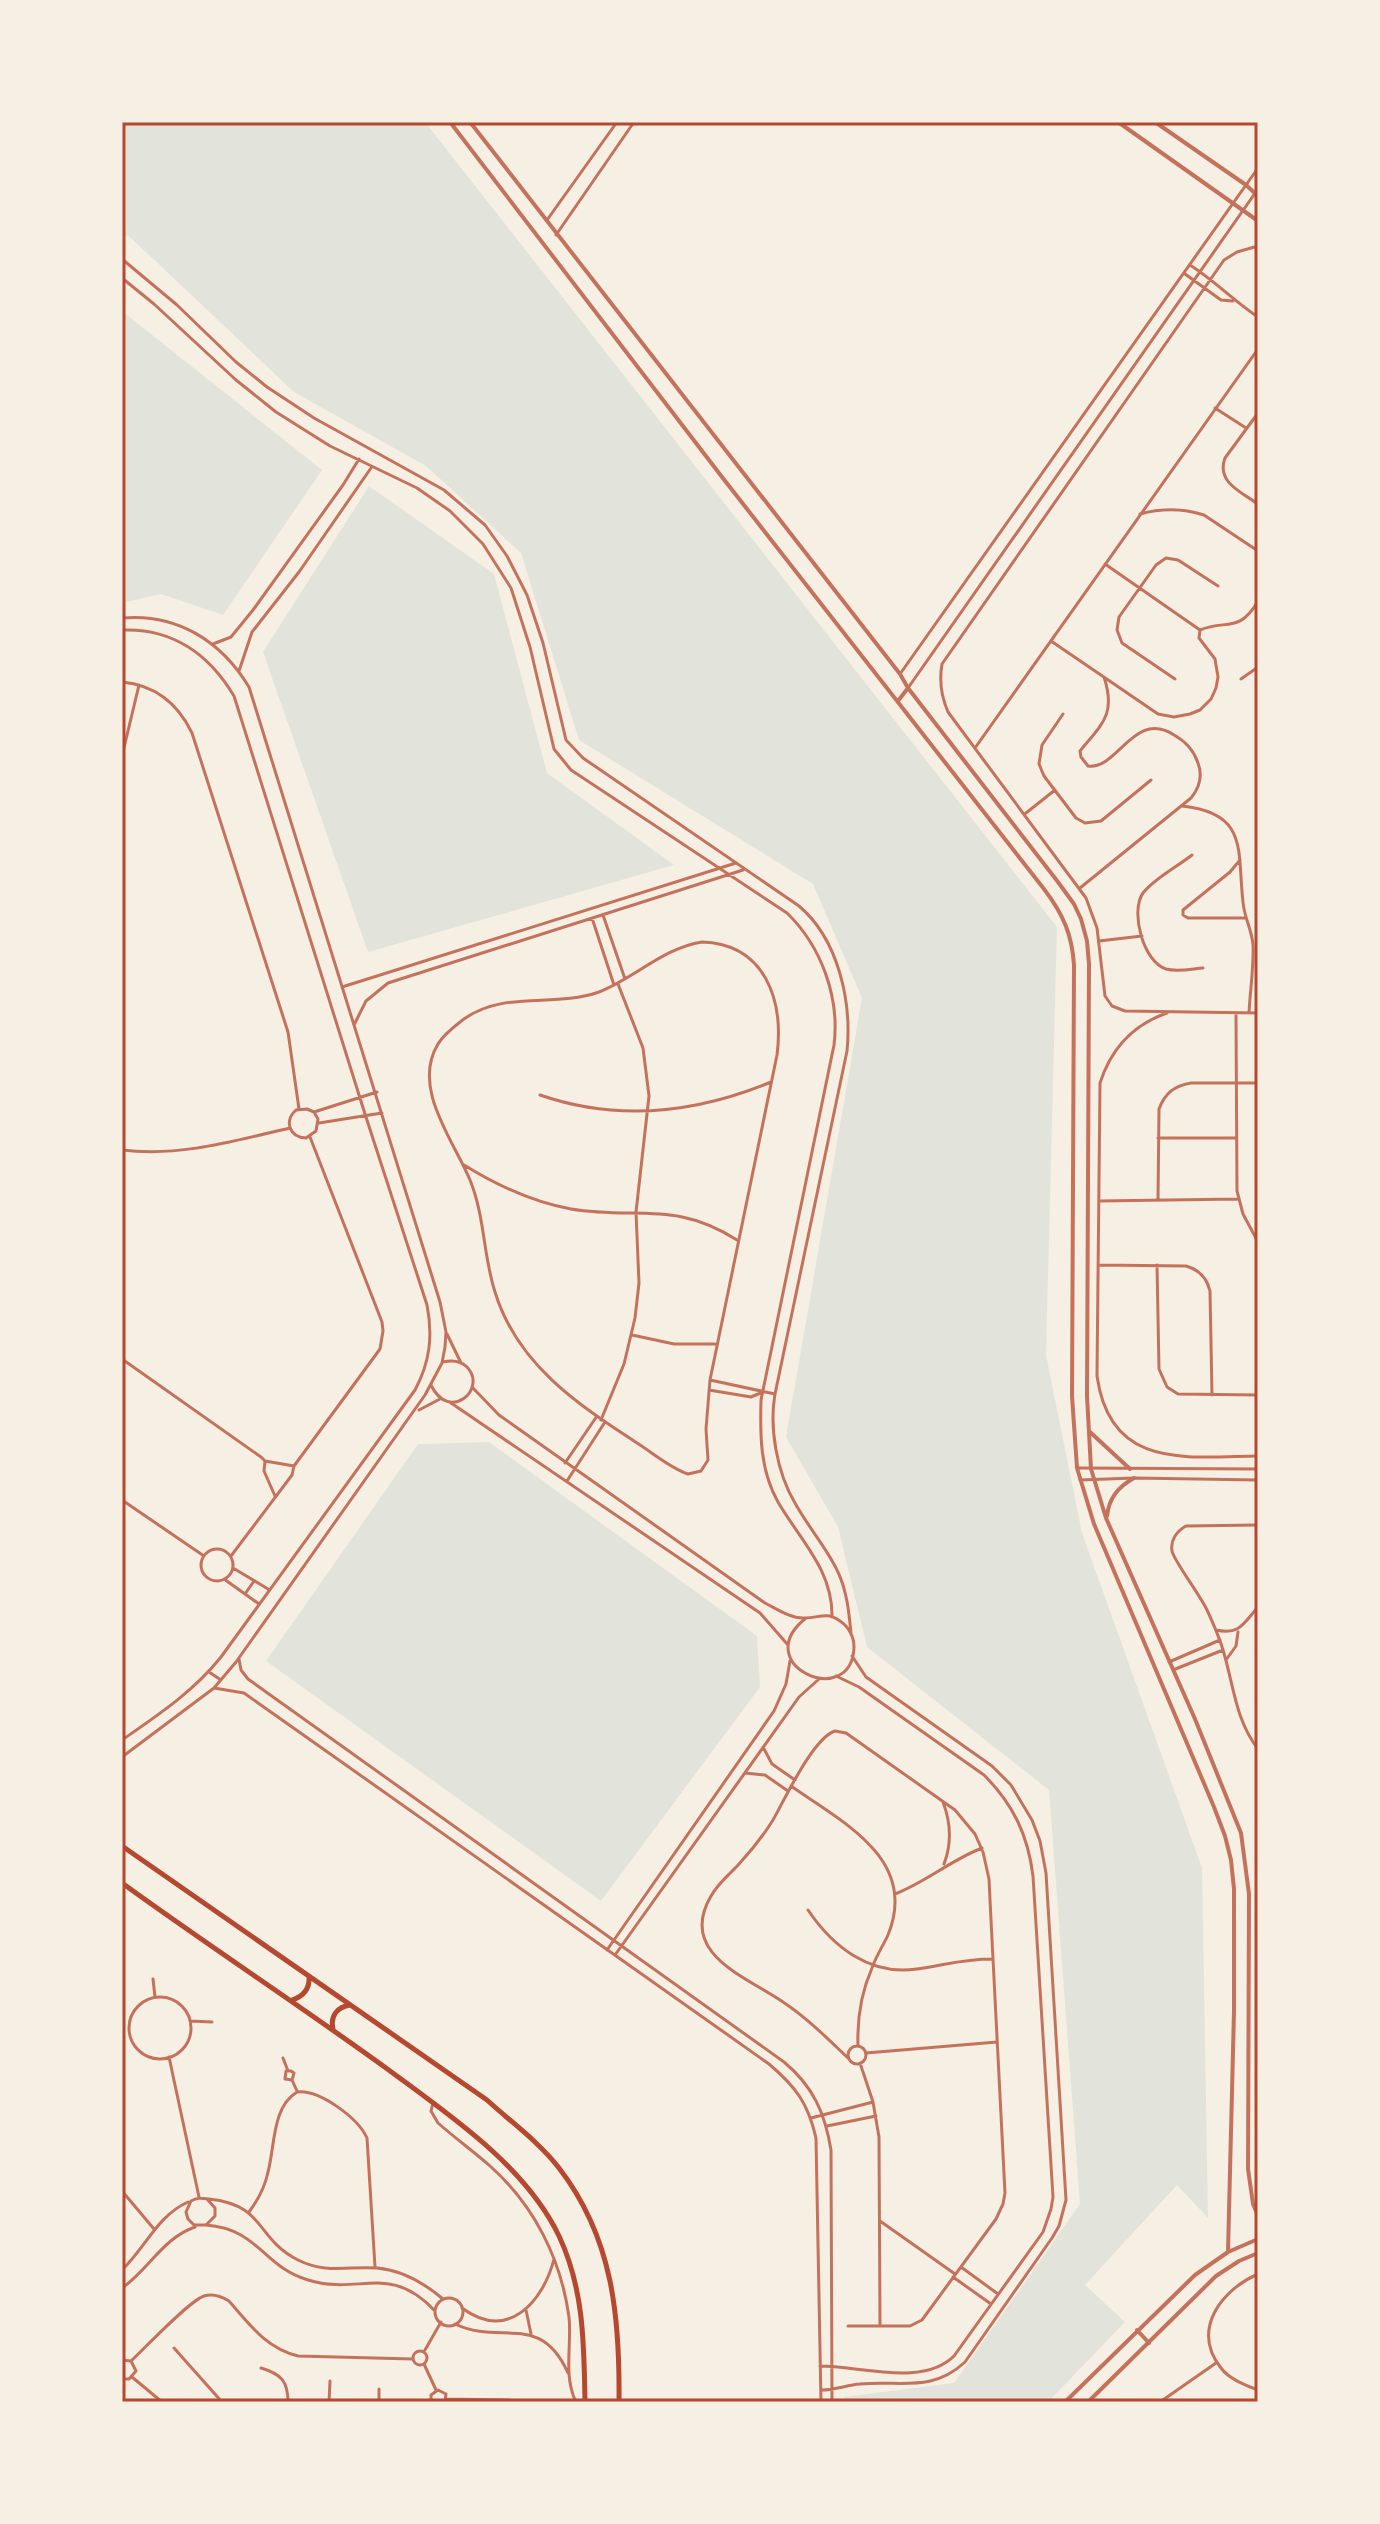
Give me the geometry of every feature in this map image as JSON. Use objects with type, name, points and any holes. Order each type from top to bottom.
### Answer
[{"type":"main road","points":[[122,1846],[487,2100],[542,2148],[566,2178],[593,2228],[611,2285],[617,2317],[619,2402]]},
{"type":"main road","points":[[122,1883],[333,2030],[433,2103],[507,2164],[536,2197],[558,2235],[573,2272],[583,2318],[585,2402]]},
{"type":"main road","points":[[291,2000],[306,1992],[309,1976]]},
{"type":"main road","points":[[333,2030],[335,2012],[351,2005]]},
{"type":"street","points":[[450,122],[1044,889],[1067,925],[1073,942],[1074,965],[1072,1396],[1077,1468],[1088,1510],[1225,1836],[1231,1860],[1234,1889],[1234,2011],[1228,2252]]},
{"type":"street","points":[[470,122],[900,674],[1058,882],[1081,919],[1087,941],[1089,977],[1087,1190],[1091,1469],[1106,1518],[1241,1833],[1249,1910],[1249,2188],[1258,2216]]},
{"type":"street","points":[[546,221],[617,122]]},
{"type":"street","points":[[556,235],[634,122]]},
{"type":"street","points":[[1118,122],[1258,221]]},
{"type":"street","points":[[898,701],[1257,193],[1155,122]]},
{"type":"street","points":[[900,674],[1258,168]]},
{"type":"street","points":[[1258,246],[1231,255],[1210,279],[942,664],[940,680],[948,712],[1080,888],[1094,918],[1103,992],[1109,1003],[1121,1010],[1258,1013]]},
{"type":"street","points":[[122,259],[267,387],[314,418],[444,490],[485,525],[507,556],[527,595],[543,643],[566,740],[583,758],[799,906],[818,926],[831,950],[848,1019],[847,1051],[775,1394],[773,1428],[782,1472],[793,1500],[839,1572],[848,1605],[854,1648],[849,1664],[836,1676],[819,1679],[801,1673],[790,1657]]},
{"type":"street","points":[[1190,265],[1227,292],[1233,301],[1258,317]]},
{"type":"street","points":[[1184,274],[1221,300],[1233,301]]},
{"type":"street","points":[[122,278],[276,412],[330,446],[417,488],[450,511],[483,544],[511,588],[530,647],[554,749],[571,770],[787,913],[808,936],[818,954],[830,989],[836,1022],[834,1045],[763,1392],[760,1429],[768,1478],[777,1500],[823,1570],[829,1588],[832,1617]]},
{"type":"street","points":[[975,748],[1258,349]]},
{"type":"street","points":[[1215,408],[1246,428]]},
{"type":"street","points":[[1258,413],[1225,458],[1222,471],[1228,483],[1258,504]]},
{"type":"street","points":[[213,644],[225,641],[236,633],[359,459]]},
{"type":"street","points":[[239,671],[252,632],[299,572],[371,467]]},
{"type":"street","points":[[1140,514],[1167,509],[1204,515],[1256,550],[1258,559]]},
{"type":"street","points":[[1175,679],[1122,643],[1117,635],[1119,617],[1159,562],[1170,558],[1218,586]]},
{"type":"street","points":[[1105,564],[1200,630]]},
{"type":"street","points":[[1051,641],[1158,714],[1179,717],[1195,713],[1211,699],[1218,677],[1212,653],[1198,636],[1200,630],[1240,621],[1258,601]]},
{"type":"street","points":[[122,618],[142,616],[191,630],[213,644],[239,671],[249,687],[377,1092],[440,1302],[446,1332],[461,1363],[471,1373],[472,1387],[492,1410],[765,1603],[788,1615],[806,1618]]},
{"type":"street","points":[[122,630],[139,629],[163,634],[185,644],[214,666],[234,696],[427,1305],[431,1334],[424,1372],[415,1390],[209,1672],[183,1697],[122,1740]]},
{"type":"street","points":[[1241,679],[1258,667]]},
{"type":"street","points":[[1080,888],[1191,798],[1198,788],[1200,768],[1188,746],[1167,731],[1156,728],[1142,731],[1095,766],[1088,766],[1080,751],[1108,712],[1110,699],[1104,677]]},
{"type":"street","points":[[122,682],[139,685],[169,701],[185,719],[192,733],[288,1032],[299,1109]]},
{"type":"street","points":[[122,756],[139,685]]},
{"type":"street","points":[[1063,714],[1042,745],[1039,758],[1041,771],[1076,818],[1091,823],[1105,818],[1151,780]]},
{"type":"street","points":[[1025,814],[1055,790]]},
{"type":"street","points":[[1181,806],[1207,811],[1223,821],[1238,841],[1242,900],[1253,946],[1249,1013]]},
{"type":"street","points":[[1192,855],[1143,893],[1137,913],[1148,954],[1159,965],[1173,970],[1203,968]]},
{"type":"street","points":[[1240,860],[1230,872],[1183,910],[1183,915],[1188,918],[1247,918]]},
{"type":"street","points":[[342,987],[736,863]]},
{"type":"street","points":[[354,1025],[366,1001],[388,983],[745,870]]},
{"type":"street","points":[[603,914],[625,979]]},
{"type":"street","points":[[567,1481],[603,1421],[620,1379],[632,1335],[639,1283],[636,1212],[648,1112],[648,1080],[643,1048],[592,918]]},
{"type":"street","points":[[1099,941],[1142,936]]},
{"type":"street","points":[[691,944],[723,944],[745,954],[765,977],[777,1008],[779,1043],[710,1380],[706,1429],[708,1460],[706,1467],[695,1474],[682,1472],[603,1421],[546,1376],[528,1356],[509,1326],[495,1294],[483,1222],[464,1165],[433,1097],[431,1071],[437,1045],[471,1014],[513,1000],[580,997],[625,979],[691,944]]},
{"type":"street","points":[[1170,1012],[1153,1018],[1131,1032],[1113,1052],[1100,1083],[1097,1376],[1104,1406],[1121,1431],[1146,1449],[1175,1457],[1258,1456]]},
{"type":"street","points":[[1236,1013],[1238,1199],[1258,1242]]},
{"type":"street","points":[[540,1095],[582,1108],[648,1112],[711,1103],[771,1082]]},
{"type":"street","points":[[1158,1200],[1159,1109],[1170,1090],[1191,1083],[1258,1083]]},
{"type":"street","points":[[314,1112],[377,1092]]},
{"type":"street","points":[[299,1109],[314,1112],[319,1123],[316,1131],[310,1137],[298,1137],[290,1128],[291,1115],[299,1109]]},
{"type":"street","points":[[319,1123],[383,1112]]},
{"type":"street","points":[[122,1150],[191,1150],[290,1128]]},
{"type":"street","points":[[231,1556],[380,1349],[382,1322],[310,1137]]},
{"type":"street","points":[[1158,1138],[1236,1138]]},
{"type":"street","points":[[464,1165],[506,1189],[552,1205],[684,1216],[712,1226],[738,1241]]},
{"type":"street","points":[[1073,1190],[1087,1190]]},
{"type":"street","points":[[1099,1201],[1238,1199]]},
{"type":"street","points":[[1098,1265],[1157,1265],[1193,1268],[1200,1272],[1208,1284],[1212,1395]]},
{"type":"street","points":[[1157,1265],[1160,1375],[1167,1387],[1178,1394],[1258,1395]]},
{"type":"street","points":[[122,1757],[214,1688],[239,1659],[415,1411],[442,1363],[446,1332]]},
{"type":"street","points":[[632,1335],[674,1344],[717,1344]]},
{"type":"street","points":[[122,1359],[265,1461],[294,1466]]},
{"type":"street","points":[[442,1363],[454,1360],[461,1363]]},
{"type":"street","points":[[424,1372],[435,1377]]},
{"type":"street","points":[[710,1380],[775,1394]]},
{"type":"street","points":[[431,1385],[440,1399],[451,1403],[760,1613],[789,1646]]},
{"type":"street","points":[[451,1403],[464,1398],[472,1387]]},
{"type":"street","points":[[709,1390],[751,1397],[763,1392]]},
{"type":"street","points":[[415,1411],[440,1399]]},
{"type":"street","points":[[565,1463],[597,1416]]},
{"type":"street","points":[[1089,1431],[1130,1469]]},
{"type":"street","points":[[265,1461],[264,1471],[275,1496]]},
{"type":"street","points":[[1077,1468],[1258,1469]]},
{"type":"street","points":[[1106,1518],[1117,1490],[1134,1478]]},
{"type":"street","points":[[1080,1480],[1258,1480]]},
{"type":"street","points":[[122,1500],[204,1556]]},
{"type":"street","points":[[1258,1525],[1193,1524],[1179,1530],[1172,1543],[1174,1558],[1201,1596],[1216,1630],[1236,1709],[1258,1749]]},
{"type":"street","points":[[218,1548],[231,1556],[233,1568],[224,1579],[216,1581],[205,1575],[201,1564],[210,1550],[218,1548]]},
{"type":"street","points":[[233,1568],[269,1590]]},
{"type":"street","points":[[224,1579],[259,1604]]},
{"type":"street","points":[[245,1594],[254,1581]]},
{"type":"street","points":[[1216,1630],[1229,1633],[1237,1630],[1258,1607]]},
{"type":"street","points":[[606,1950],[774,1711],[786,1684],[791,1635],[797,1625],[817,1615],[832,1617],[839,1619],[851,1633]]},
{"type":"street","points":[[1226,1660],[1236,1646],[1237,1630]]},
{"type":"street","points":[[1169,1662],[1220,1640]]},
{"type":"street","points":[[1173,1670],[1223,1650]]},
{"type":"street","points":[[821,2390],[863,2384],[923,2384],[946,2377],[956,2370],[965,2362],[1052,2238],[1059,2226],[1066,2200],[1046,1873],[1032,1820],[1011,1785],[992,1766],[866,1677],[852,1656]]},
{"type":"street","points":[[239,1659],[241,1670],[248,1679],[784,2062],[806,2084],[823,2114],[831,2150],[832,2402]]},
{"type":"street","points":[[209,1672],[221,1680]]},
{"type":"street","points":[[819,2366],[924,2372],[946,2364],[1043,2232],[1053,2197],[1033,1876],[1026,1838],[1009,1804],[984,1775],[859,1687],[836,1676]]},
{"type":"street","points":[[614,1956],[799,1697],[819,1679]]},
{"type":"street","points":[[214,1688],[244,1693],[769,2064],[797,2091],[811,2118],[816,2138],[821,2402]]},
{"type":"street","points":[[848,2326],[910,2326],[918,2323],[996,2219],[1004,2198],[989,1879],[982,1848],[966,1821],[943,1802],[839,1731],[825,1736],[760,1839],[710,1898],[703,1923],[712,1953],[727,1969],[785,2003],[855,2064],[865,2059],[866,2053]]},
{"type":"street","points":[[763,1747],[772,1764],[795,1780]]},
{"type":"street","points":[[745,1773],[765,1775],[788,1791]]},
{"type":"street","points":[[791,1786],[873,1847],[888,1869],[895,1894],[892,1924],[861,2001],[858,2046]]},
{"type":"street","points":[[943,1802],[950,1830],[949,1849],[943,1867]]},
{"type":"street","points":[[895,1894],[982,1848]]},
{"type":"street","points":[[808,1910],[835,1943],[873,1965],[909,1970],[961,1960],[993,1959]]},
{"type":"street","points":[[153,1979],[155,1997]]},
{"type":"street","points":[[155,1997],[177,2002],[188,2013],[190,2021],[190,2037],[186,2044],[169,2057],[143,2054],[130,2036],[132,2014],[142,2003],[155,1997]]},
{"type":"street","points":[[190,2021],[212,2022]]},
{"type":"street","points":[[858,2046],[866,2053],[997,2042]]},
{"type":"street","points":[[848,2058],[849,2049],[858,2046]]},
{"type":"street","points":[[169,2057],[199,2197]]},
{"type":"street","points":[[283,2058],[288,2071],[294,2073],[292,2080],[297,2092]]},
{"type":"street","points":[[860,2063],[873,2102],[879,2147],[880,2326]]},
{"type":"street","points":[[249,2212],[268,2174],[283,2103],[297,2092],[306,2091],[322,2097],[356,2122],[367,2138],[375,2267]]},
{"type":"street","points":[[811,2118],[873,2102]]},
{"type":"street","points":[[433,2103],[431,2111],[438,2123],[491,2167],[517,2194],[538,2224],[554,2258],[564,2290],[570,2324],[569,2375]]},
{"type":"street","points":[[827,2126],[876,2116]]},
{"type":"street","points":[[122,2191],[154,2229]]},
{"type":"street","points":[[122,2270],[171,2211],[199,2197],[229,2201],[249,2212],[274,2242],[298,2260],[328,2269],[375,2267],[405,2274],[443,2299]]},
{"type":"street","points":[[206,2225],[213,2220],[215,2212],[213,2204],[207,2199]]},
{"type":"street","points":[[191,2201],[187,2216],[191,2223],[198,2226]]},
{"type":"street","points":[[880,2221],[991,2304]]},
{"type":"street","points":[[122,2288],[167,2243],[187,2230],[206,2225],[230,2229],[241,2234],[280,2267],[303,2279],[329,2285],[388,2283],[414,2292],[435,2311],[441,2322],[448,2325],[455,2324],[484,2333],[531,2334],[557,2354],[569,2375],[576,2402]]},
{"type":"street","points":[[1065,2402],[1195,2275],[1228,2252],[1258,2239]]},
{"type":"street","points":[[1088,2402],[1216,2276],[1258,2253]]},
{"type":"street","points":[[435,2311],[437,2304],[450,2298],[479,2318],[509,2318],[526,2310],[544,2287],[554,2258]]},
{"type":"street","points":[[961,2267],[998,2294]]},
{"type":"street","points":[[1258,2274],[1230,2290],[1219,2302],[1209,2330],[1210,2347],[1217,2362],[1229,2376],[1258,2390]]},
{"type":"street","points":[[122,2360],[131,2361],[195,2302],[208,2295],[229,2301],[260,2336],[287,2354],[413,2359],[418,2365],[428,2359],[424,2352]]},
{"type":"street","points":[[455,2324],[462,2317],[462,2308]]},
{"type":"street","points":[[526,2310],[531,2334]]},
{"type":"street","points":[[424,2352],[441,2322]]},
{"type":"street","points":[[1137,2330],[1149,2343]]},
{"type":"street","points":[[174,2348],[222,2402]]},
{"type":"street","points":[[413,2359],[416,2352],[424,2352]]},
{"type":"street","points":[[122,2379],[132,2377],[136,2371],[131,2361]]},
{"type":"street","points":[[1160,2402],[1217,2362]]},
{"type":"street","points":[[424,2364],[436,2390]]},
{"type":"street","points":[[261,2368],[283,2378],[287,2384],[288,2402]]},
{"type":"street","points":[[132,2377],[162,2402]]},
{"type":"street","points":[[329,2402],[330,2381]]},
{"type":"street","points":[[379,2389],[379,2402]]},
{"type":"street","points":[[436,2390],[444,2392],[446,2400],[518,2402]]},
{"type":"street","points":[[431,2402],[431,2395],[436,2390]]},
{"type":"shaded area","points":[[122,122],[425,122],[1057,927],[1046,1355],[1082,1533],[1202,1868],[1208,2218],[1177,2185],[1085,2285],[1125,2322],[1048,2402],[1008,2402],[1005,2399],[1000,2402],[844,2402],[844,2397],[954,2383],[1080,2204],[1049,1790],[867,1647],[838,1527],[786,1437],[862,998],[813,884],[579,740],[521,553],[426,466],[294,392],[131,238],[122,233]]},
{"type":"shaded area","points":[[122,311],[322,470],[223,615],[161,594],[122,603]]},
{"type":"shaded area","points":[[369,486],[494,574],[547,773],[674,865],[368,952],[263,652]]},
{"type":"shaded area","points":[[489,1442],[757,1636],[760,1687],[601,1901],[266,1661],[418,1444]]}]
